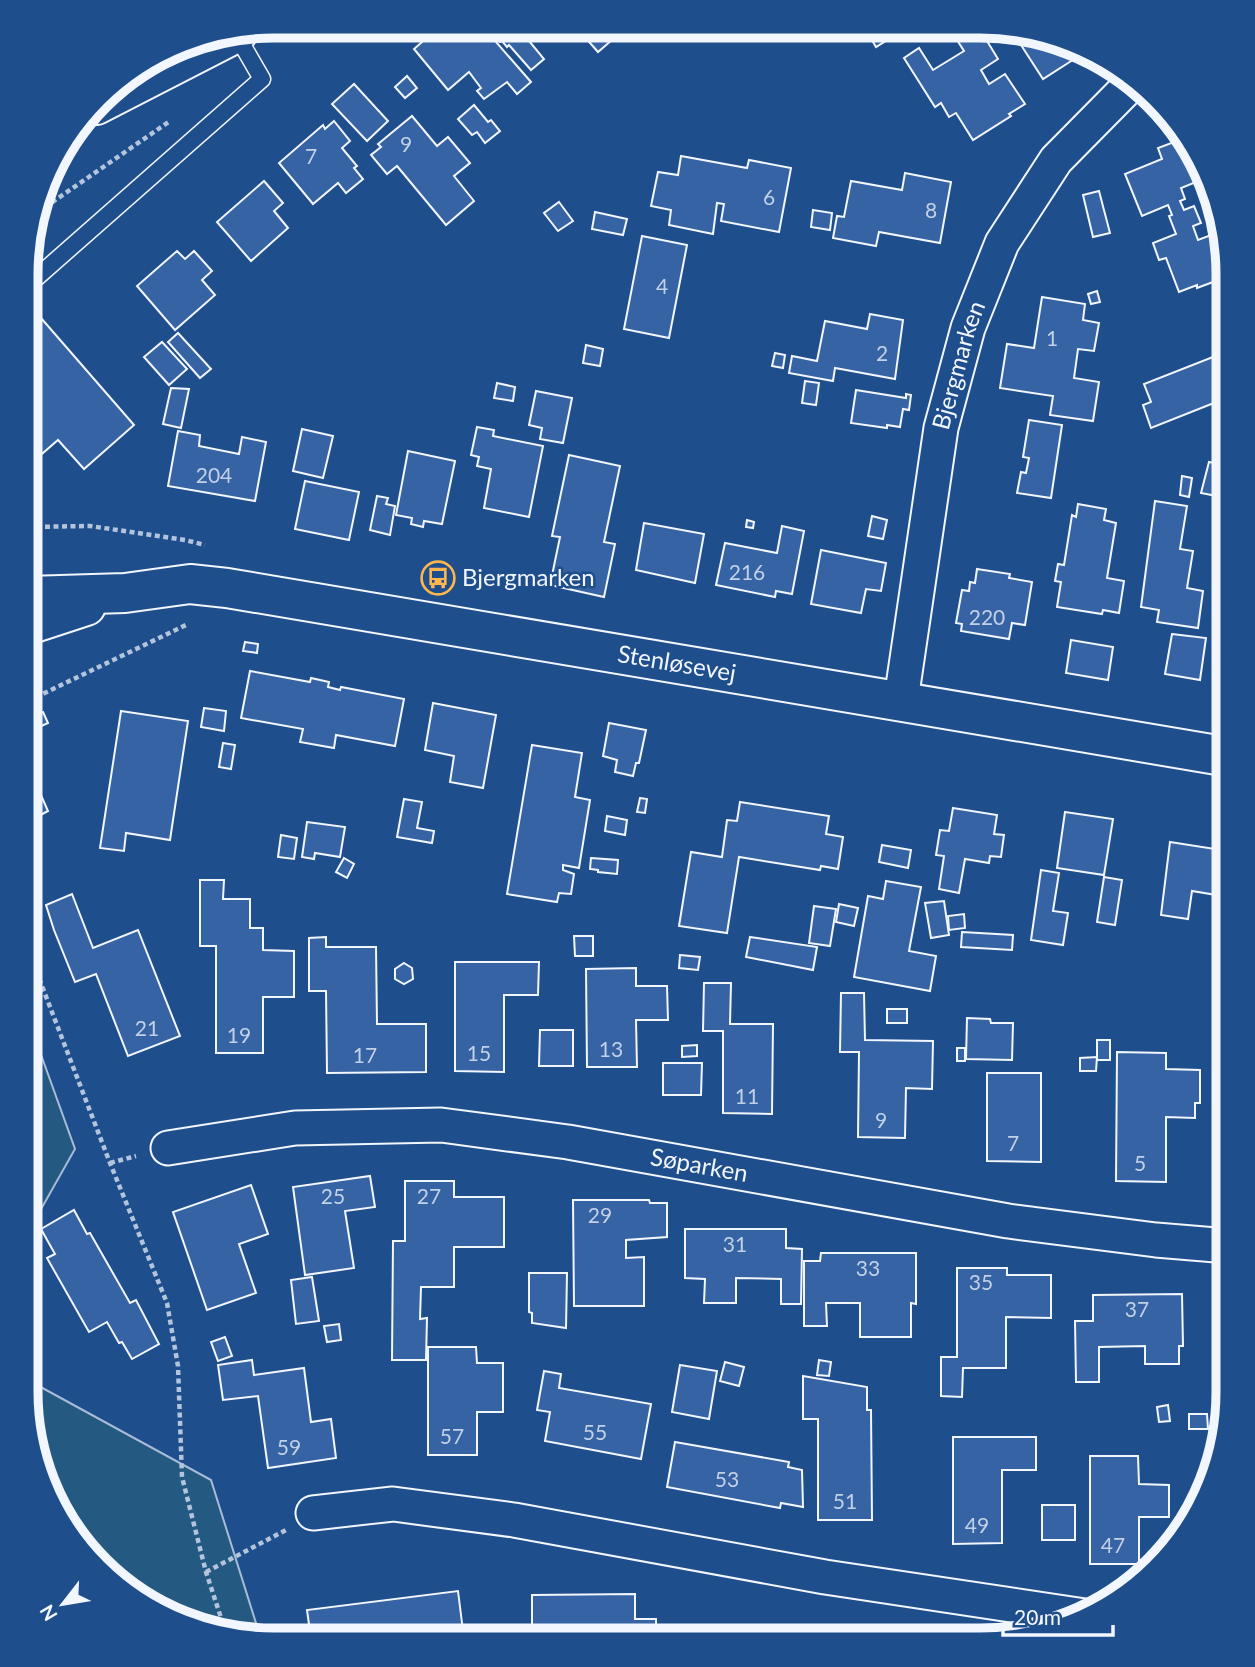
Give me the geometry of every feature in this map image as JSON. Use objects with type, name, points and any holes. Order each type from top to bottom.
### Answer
[{"type":"street","points":[[132,86],[205,49]]},
{"type":"street","name":"Bjergmarken","points":[[901,700],[941,428],[968,328],[1002,243],[1056,160],[1126,89]]},
{"type":"street","name":"Stenløsevej","points":[[38,596],[125,593],[190,584],[227,588],[1216,755]]},
{"type":"street","name":"Stenløsevej","points":[[38,622],[125,593]]},
{"type":"street","name":"Søparken","points":[[168,1148],[295,1129],[441,1125],[569,1142],[1008,1221],[1216,1245]]},
{"type":"street","points":[[313,1513],[393,1504],[514,1520],[825,1577],[1064,1613]]},
{"type":"lane","points":[[38,276],[262,79],[241,41]]},
{"type":"path","points":[[49,204],[180,114]]},
{"type":"path","points":[[38,527],[90,526],[209,546],[227,588]]},
{"type":"path","points":[[38,696],[190,623]]},
{"type":"path","points":[[38,976],[167,1303],[178,1366],[182,1477],[206,1572],[222,1622]]},
{"type":"path","points":[[206,1572],[275,1537],[313,1513]]},
{"type":"shaded area","points":[[38,1046],[75,1149],[38,1215]]},
{"type":"shaded area","points":[[38,1386],[211,1480],[257,1627],[213,1620],[184,1611],[131,1580],[97,1548],[78,1524],[51,1469],[43,1439]]},
{"type":"building","points":[[871,38],[890,38],[876,47]]},
{"type":"building","points":[[985,38],[998,59],[981,70],[989,84],[1005,74],[1025,104],[973,140],[956,113],[949,117],[941,103],[935,107],[904,58],[919,48],[933,70],[964,51],[957,40]]},
{"type":"building","points":[[426,39],[493,39],[531,82],[517,94],[507,82],[484,99],[477,91],[481,88],[469,72],[448,90],[414,49]]},
{"type":"building","points":[[497,39],[527,39],[544,59],[531,70],[509,45],[507,47]]},
{"type":"building","points":[[586,39],[611,39],[612,40],[598,52]]},
{"type":"building","points":[[1019,42],[1075,58],[1043,79]]},
{"type":"building","points":[[407,76],[417,88],[405,98],[395,87]]},
{"type":"building","points":[[354,84],[388,121],[367,141],[332,104]]},
{"type":"building","points":[[474,105],[488,122],[491,120],[500,131],[485,143],[477,132],[472,135],[458,119]]},
{"type":"building","points":[[412,116],[437,146],[448,137],[470,163],[454,176],[474,201],[446,225],[397,166],[387,174],[371,155],[381,147],[378,144]]},
{"type":"building","points":[[334,121],[350,141],[342,148],[357,166],[354,168],[363,179],[346,193],[338,183],[313,204],[279,163],[323,125],[325,129]]},
{"type":"building","points":[[1177,143],[1197,182],[1181,188],[1185,199],[1180,201],[1184,210],[1194,206],[1201,223],[1193,226],[1198,240],[1212,235],[1214,243],[1216,281],[1179,292],[1166,258],[1159,260],[1153,243],[1176,234],[1168,205],[1142,216],[1125,174],[1162,159],[1158,148]]},
{"type":"building","points":[[681,156],[747,168],[749,160],[791,168],[779,232],[721,221],[724,204],[717,203],[713,234],[669,225],[671,210],[651,206],[658,172],[678,175]]},
{"type":"building","points":[[905,173],[951,182],[940,243],[879,232],[876,246],[833,238],[837,216],[844,217],[851,181],[902,190]]},
{"type":"building","points":[[264,181],[283,203],[274,211],[288,228],[251,261],[217,222]]},
{"type":"building","points":[[1099,191],[1110,233],[1093,237],[1083,195]]},
{"type":"building","points":[[559,202],[573,221],[558,231],[544,213]]},
{"type":"building","points":[[813,210],[832,213],[830,230],[811,227]]},
{"type":"building","points":[[595,212],[627,219],[623,235],[592,229]]},
{"type":"building","points":[[642,236],[687,245],[669,338],[624,329]]},
{"type":"building","points":[[177,251],[185,259],[194,251],[212,271],[202,280],[215,295],[175,330],[137,286]]},
{"type":"building","points":[[1097,291],[1100,302],[1091,304],[1088,294]]},
{"type":"building","points":[[1042,297],[1085,304],[1083,320],[1099,323],[1094,351],[1078,349],[1074,378],[1099,382],[1093,421],[1050,415],[1053,396],[1000,388],[1007,344],[1034,348]]},
{"type":"building","points":[[870,314],[903,320],[895,379],[835,368],[833,381],[789,373],[792,356],[817,361],[825,321],[867,329]]},
{"type":"building","points":[[41,318],[134,425],[84,469],[58,440],[38,457],[38,321]]},
{"type":"building","points":[[178,333],[211,369],[200,378],[168,342]]},
{"type":"building","points":[[162,342],[187,369],[169,385],[144,357]]},
{"type":"building","points":[[586,345],[603,349],[600,366],[583,363]]},
{"type":"building","points":[[775,353],[785,355],[783,368],[772,366]]},
{"type":"building","points":[[1216,356],[1216,402],[1151,428],[1143,405],[1151,402],[1144,384]]},
{"type":"building","points":[[805,381],[819,383],[816,405],[802,403]]},
{"type":"building","points":[[497,383],[515,387],[513,401],[494,398]]},
{"type":"building","points":[[171,388],[189,389],[181,428],[163,424]]},
{"type":"building","points":[[856,390],[906,398],[906,394],[911,395],[909,410],[903,409],[900,427],[851,423]]},
{"type":"building","points":[[536,391],[572,398],[563,443],[540,439],[542,428],[529,425]]},
{"type":"building","points":[[1029,420],[1062,425],[1051,498],[1017,493],[1021,472],[1026,473],[1029,458],[1023,457]]},
{"type":"building","points":[[477,427],[494,430],[493,436],[543,446],[529,517],[484,508],[491,469],[477,466],[479,457],[471,455]]},
{"type":"building","points":[[302,429],[333,436],[323,478],[293,471]]},
{"type":"building","points":[[178,431],[200,435],[199,446],[239,454],[242,437],[266,442],[255,501],[168,486]]},
{"type":"building","points":[[408,451],[455,461],[442,524],[424,521],[423,527],[411,524],[412,518],[396,515]]},
{"type":"building","points":[[569,455],[620,466],[604,542],[615,544],[604,597],[550,585],[560,537],[552,536]]},
{"type":"building","points":[[1209,462],[1216,463],[1216,496],[1201,493]]},
{"type":"building","points":[[1182,476],[1192,478],[1189,497],[1180,495]]},
{"type":"building","points":[[305,481],[359,492],[349,540],[295,529]]},
{"type":"building","points":[[377,496],[388,498],[386,504],[395,506],[390,535],[370,530]]},
{"type":"building","points":[[1155,501],[1187,506],[1180,549],[1193,551],[1187,588],[1203,591],[1198,628],[1157,622],[1159,610],[1141,607]]},
{"type":"building","points":[[1078,504],[1106,509],[1104,520],[1116,523],[1107,578],[1124,581],[1119,613],[1103,610],[1102,614],[1057,607],[1061,582],[1055,581],[1058,564],[1064,565],[1072,515],[1076,517]]},
{"type":"building","points":[[872,516],[887,520],[883,539],[868,536]]},
{"type":"building","points":[[747,520],[754,522],[753,528],[746,527]]},
{"type":"building","points":[[644,523],[704,534],[695,583],[636,570]]},
{"type":"building","points":[[782,526],[804,531],[792,594],[776,591],[775,597],[716,585],[725,543],[777,553]]},
{"type":"building","points":[[821,550],[886,563],[881,591],[866,589],[861,613],[811,604]]},
{"type":"building","points":[[977,569],[1010,574],[1009,578],[1032,582],[1025,625],[1012,623],[1009,639],[961,631],[962,624],[956,623],[962,590],[969,591],[970,582],[975,583]]},
{"type":"building","points":[[1172,634],[1206,638],[1200,680],[1165,674]]},
{"type":"building","points":[[1071,640],[1113,647],[1108,680],[1066,673]]},
{"type":"building","points":[[245,642],[258,644],[257,653],[243,651]]},
{"type":"building","points":[[250,671],[310,682],[311,678],[329,682],[328,687],[340,690],[341,687],[404,699],[395,746],[336,735],[334,748],[300,742],[303,729],[241,718]]},
{"type":"building","points":[[433,703],[496,715],[483,788],[450,782],[454,756],[425,750]]},
{"type":"building","points":[[204,708],[226,711],[224,731],[201,727]]},
{"type":"building","points":[[121,711],[188,721],[170,840],[126,833],[124,851],[100,848]]},
{"type":"building","points":[[43,712],[48,723],[38,728],[38,714]]},
{"type":"building","points":[[609,723],[646,730],[639,763],[636,763],[633,776],[615,772],[617,760],[603,756]]},
{"type":"building","points":[[223,743],[235,745],[231,769],[219,767]]},
{"type":"building","points":[[532,745],[582,753],[575,797],[590,800],[579,868],[563,865],[563,870],[574,874],[571,894],[559,893],[557,902],[507,894]]},
{"type":"building","points":[[40,793],[48,811],[38,816]]},
{"type":"building","points":[[640,798],[647,799],[645,813],[637,812]]},
{"type":"building","points":[[404,799],[422,802],[417,828],[434,831],[432,843],[397,837]]},
{"type":"building","points":[[740,802],[829,816],[826,834],[843,837],[838,869],[821,866],[820,870],[739,857],[727,933],[679,926],[691,852],[722,857],[727,820],[737,821]]},
{"type":"building","points":[[953,808],[997,815],[994,834],[1004,835],[1001,857],[990,856],[989,863],[965,859],[959,893],[939,889],[944,856],[936,855],[940,830],[949,831]]},
{"type":"building","points":[[1065,812],[1113,819],[1104,875],[1057,868]]},
{"type":"building","points":[[607,816],[627,820],[625,835],[605,831]]},
{"type":"building","points":[[307,822],[345,827],[340,857],[315,853],[314,859],[302,857]]},
{"type":"building","points":[[281,835],[297,838],[294,859],[278,857]]},
{"type":"building","points":[[1170,842],[1216,849],[1216,895],[1192,891],[1188,919],[1161,915]]},
{"type":"building","points":[[882,845],[911,850],[908,868],[879,862]]},
{"type":"building","points":[[344,858],[354,864],[347,878],[336,872]]},
{"type":"building","points":[[591,858],[618,860],[617,874],[590,869]]},
{"type":"building","points":[[1041,870],[1059,873],[1053,911],[1068,913],[1063,945],[1031,940]]},
{"type":"building","points":[[1104,877],[1122,880],[1115,925],[1097,922]]},
{"type":"building","points":[[200,880],[224,880],[223,899],[250,899],[250,928],[263,928],[263,950],[294,951],[294,997],[263,997],[263,1053],[216,1053],[216,946],[200,946]]},
{"type":"building","points":[[886,881],[921,887],[909,951],[936,956],[930,991],[854,977],[868,896],[883,899]]},
{"type":"building","points":[[72,894],[93,948],[138,930],[180,1036],[128,1056],[96,974],[75,982],[54,930],[46,905]]},
{"type":"building","points":[[944,901],[949,935],[931,938],[925,903]]},
{"type":"building","points":[[839,904],[858,908],[854,926],[836,922]]},
{"type":"building","points":[[814,906],[836,909],[830,946],[809,943]]},
{"type":"building","points":[[964,914],[965,928],[949,930],[948,916]]},
{"type":"building","points":[[962,932],[1013,935],[1012,950],[961,947]]},
{"type":"building","points":[[574,936],[593,936],[593,956],[575,956]]},
{"type":"building","points":[[326,937],[326,947],[376,947],[377,1024],[426,1024],[426,1072],[327,1073],[326,991],[309,991],[309,938]]},
{"type":"building","points":[[750,937],[817,947],[813,970],[746,957]]},
{"type":"building","points":[[680,955],[700,957],[698,970],[679,968]]},
{"type":"building","points":[[455,962],[539,962],[538,995],[504,995],[504,1072],[455,1071]]},
{"type":"building","points":[[404,963],[412,968],[413,979],[404,984],[395,979],[395,969]]},
{"type":"building","points":[[636,968],[636,986],[667,986],[668,1020],[636,1020],[637,1067],[587,1067],[586,969]]},
{"type":"building","points":[[704,983],[731,983],[730,1024],[773,1024],[772,1114],[723,1113],[723,1031],[703,1031]]},
{"type":"building","points":[[841,993],[864,993],[865,1040],[933,1041],[932,1089],[906,1088],[905,1138],[858,1137],[859,1052],[840,1052]]},
{"type":"building","points":[[887,1009],[907,1009],[907,1023],[887,1023]]},
{"type":"building","points":[[967,1018],[990,1019],[991,1023],[1013,1023],[1012,1060],[966,1059]]},
{"type":"building","points":[[540,1030],[573,1030],[573,1066],[539,1066]]},
{"type":"building","points":[[1097,1040],[1110,1040],[1110,1060],[1097,1060]]},
{"type":"building","points":[[697,1045],[697,1056],[682,1057],[682,1046]]},
{"type":"building","points":[[957,1048],[965,1048],[965,1061],[957,1061]]},
{"type":"building","points":[[1117,1052],[1166,1053],[1166,1069],[1200,1070],[1200,1103],[1195,1103],[1195,1118],[1166,1117],[1166,1182],[1116,1181]]},
{"type":"building","points":[[1097,1057],[1096,1071],[1080,1071],[1080,1058]]},
{"type":"building","points":[[663,1063],[702,1063],[701,1095],[663,1095]]},
{"type":"building","points":[[987,1073],[1041,1073],[1041,1162],[987,1161]]},
{"type":"building","points":[[370,1176],[375,1207],[345,1211],[354,1268],[305,1275],[293,1187]]},
{"type":"building","points":[[405,1181],[454,1181],[454,1197],[504,1197],[504,1247],[454,1247],[454,1287],[421,1287],[420,1319],[427,1318],[426,1360],[392,1360],[393,1241],[405,1241]]},
{"type":"building","points":[[251,1185],[268,1234],[239,1244],[256,1293],[207,1310],[173,1212]]},
{"type":"building","points":[[573,1200],[649,1200],[650,1203],[667,1203],[667,1237],[626,1240],[626,1258],[644,1257],[644,1306],[574,1306]]},
{"type":"building","points":[[74,1210],[130,1303],[136,1300],[159,1344],[132,1359],[107,1322],[89,1332],[47,1258],[55,1254],[41,1229]]},
{"type":"building","points":[[685,1229],[786,1229],[786,1248],[802,1249],[801,1304],[781,1304],[781,1279],[736,1278],[736,1303],[704,1303],[705,1279],[685,1278]]},
{"type":"building","points":[[821,1253],[916,1253],[916,1304],[911,1303],[911,1337],[860,1337],[860,1303],[826,1303],[827,1326],[804,1326],[804,1261],[820,1261]]},
{"type":"building","points":[[957,1268],[1007,1268],[1007,1275],[1051,1275],[1051,1318],[1006,1317],[1006,1368],[963,1368],[962,1397],[941,1396],[941,1357],[957,1357]]},
{"type":"building","points":[[529,1273],[567,1273],[566,1328],[532,1323],[532,1313],[529,1312]]},
{"type":"building","points":[[312,1277],[319,1321],[296,1324],[291,1280]]},
{"type":"building","points":[[1182,1294],[1183,1346],[1179,1346],[1179,1364],[1145,1364],[1145,1346],[1099,1347],[1099,1382],[1076,1382],[1075,1321],[1093,1321],[1093,1295]]},
{"type":"building","points":[[339,1324],[341,1340],[327,1342],[324,1326]]},
{"type":"building","points":[[225,1337],[232,1356],[218,1361],[211,1342]]},
{"type":"building","points":[[428,1347],[476,1347],[477,1363],[503,1363],[503,1412],[477,1412],[477,1455],[428,1455]]},
{"type":"building","points":[[252,1360],[254,1375],[304,1368],[311,1422],[331,1419],[336,1458],[268,1468],[258,1396],[223,1400],[218,1365]]},
{"type":"building","points":[[819,1360],[831,1362],[829,1376],[817,1375]]},
{"type":"building","points":[[725,1362],[744,1367],[739,1386],[720,1381]]},
{"type":"building","points":[[680,1365],[717,1371],[709,1419],[672,1412]]},
{"type":"building","points":[[544,1371],[561,1374],[559,1388],[651,1404],[641,1459],[545,1441],[550,1412],[537,1410]]},
{"type":"building","points":[[803,1376],[867,1387],[867,1410],[871,1410],[872,1520],[818,1520],[818,1419],[803,1419]]},
{"type":"building","points":[[1168,1405],[1170,1421],[1159,1422],[1157,1407]]},
{"type":"building","points":[[1189,1414],[1207,1414],[1208,1429],[1189,1429]]},
{"type":"building","points":[[953,1437],[1036,1437],[1036,1470],[1002,1470],[1002,1543],[953,1544]]},
{"type":"building","points":[[675,1442],[789,1462],[788,1467],[802,1470],[803,1507],[781,1503],[780,1508],[667,1487]]},
{"type":"building","points":[[1090,1456],[1138,1456],[1139,1484],[1169,1485],[1169,1517],[1139,1517],[1139,1564],[1090,1564]]},
{"type":"building","points":[[1042,1505],[1075,1505],[1075,1540],[1042,1540]]},
{"type":"building","points":[[458,1591],[463,1628],[309,1628],[307,1610]]},
{"type":"building","points":[[635,1594],[635,1619],[656,1619],[656,1628],[532,1628],[532,1595]]},
{"type":"place","name":"Bjergmarken","points":[[438,578]]}]
